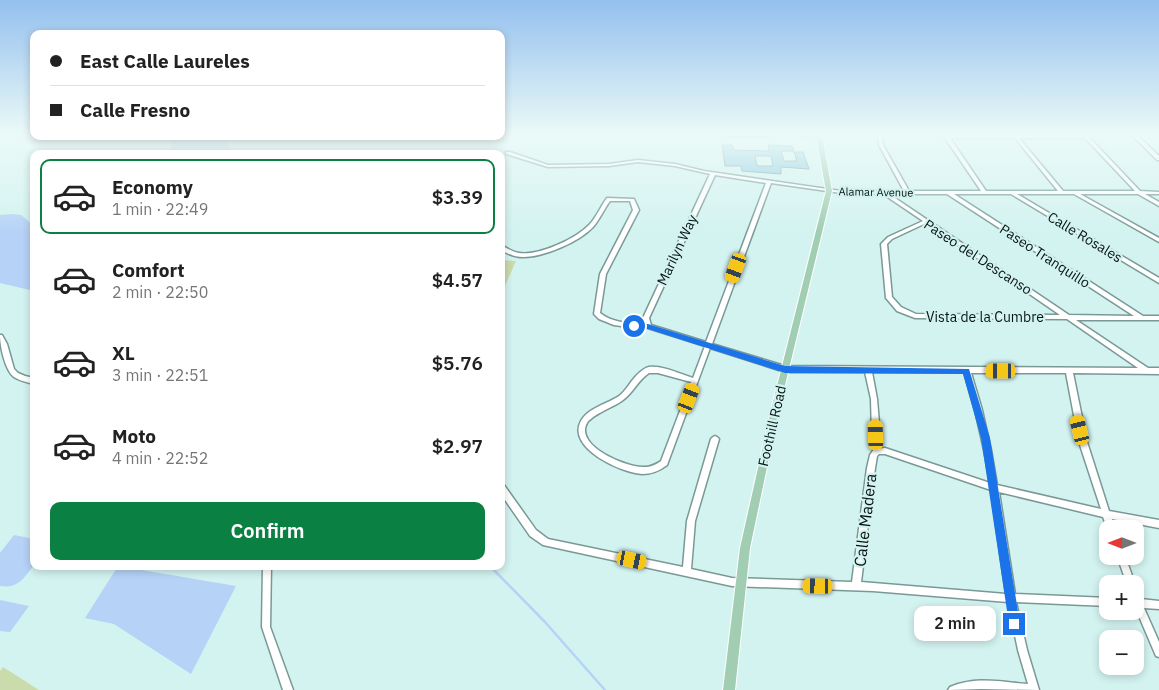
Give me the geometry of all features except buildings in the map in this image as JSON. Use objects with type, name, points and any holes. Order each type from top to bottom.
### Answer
[{"type":"main road","name":"Foothill Road","points":[[729,690],[748,533],[785,369],[829,191],[825,167]]},
{"type":"street","name":"Alamar Avenue","points":[[684,167],[713,174],[768,180],[829,191],[1159,193]]},
{"type":"street","points":[[894,167],[908,192]]},
{"type":"street","points":[[967,167],[985,193]]},
{"type":"street","points":[[1041,167],[1062,193]]},
{"type":"street","points":[[1115,167],[1139,193],[1159,204]]},
{"type":"street","name":"Marilyn Way","points":[[648,326],[646,318],[713,174]]},
{"type":"street","points":[[695,381],[658,370],[645,372],[628,391],[585,421],[582,427],[583,438],[599,455],[618,465],[644,472],[659,469],[664,463],[695,381],[708,346],[768,180]]},
{"type":"street","name":"Paseo del Descanso","points":[[884,192],[925,222],[1147,371]]},
{"type":"street","name":"Paseo Tranquillo","points":[[949,193],[1142,318]]},
{"type":"street","name":"Calle Rosales","points":[[1012,193],[1159,281]]},
{"type":"street","points":[[1075,193],[1159,240]]},
{"type":"street","points":[[505,250],[512,255],[527,256],[546,252],[589,228],[609,199],[632,200],[636,210],[603,274],[597,314],[606,319],[648,326],[785,369],[1159,371]]},
{"type":"street","name":"Vista de la Cumbre","points":[[925,222],[890,238],[884,244],[888,295],[891,302],[899,309],[921,317],[1159,318]]},
{"type":"street","points":[[0,336],[6,370],[13,377],[30,380]]},
{"type":"street","points":[[868,370],[874,399],[876,435]]},
{"type":"street","points":[[1069,370],[1083,442],[1108,520]]},
{"type":"street","points":[[953,690],[972,684],[1034,690],[1016,632],[984,430],[966,371]]},
{"type":"street","points":[[687,571],[691,521],[715,439]]},
{"type":"street","name":"Calle Madera","points":[[856,586],[874,455],[877,451],[884,451],[993,487]]},
{"type":"street","points":[[993,487],[1106,514],[1159,524]]},
{"type":"street","points":[[505,493],[533,533],[546,542],[741,583],[856,586],[1010,598],[1099,602]]},
{"type":"street","points":[[267,570],[266,626],[288,690]]},
{"type":"street","points":[[1144,602],[1159,605]]},
{"type":"street","points":[[1144,619],[1159,653]]},
{"type":"green space","points":[[505,260],[516,261],[505,286]]},
{"type":"green space","points":[[3,667],[39,690],[0,690],[0,671]]},
{"type":"water","points":[[0,215],[21,215],[30,223],[30,290],[0,283]]},
{"type":"water","points":[[14,535],[30,538],[30,570],[20,582],[12,586],[0,586],[0,553]]},
{"type":"water","points":[[115,570],[142,570],[236,586],[191,674],[114,624],[85,618]]},
{"type":"water","points":[[0,600],[29,606],[10,632],[0,631]]},
{"type":"waterway","points":[[494,570],[545,622],[605,690]]},
{"type":"route","points":[[634,326],[648,326],[785,369],[966,371],[974,391],[986,438],[1014,624]]}]
